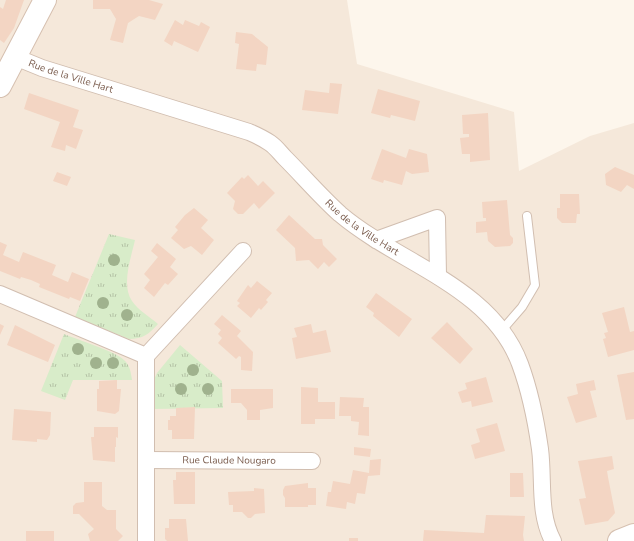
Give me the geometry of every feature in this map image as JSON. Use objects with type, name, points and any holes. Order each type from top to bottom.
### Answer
[{"type":"street","points":[[0,86],[45,0]]},
{"type":"street","name":"Rue de la Ville Hart","points":[[15,57],[42,68],[249,132],[271,144],[340,214],[376,240],[438,276],[470,298],[502,330],[519,363],[529,394],[540,450],[543,511],[548,532],[553,541]]},
{"type":"street","points":[[376,240],[437,218],[438,276]]},
{"type":"street","points":[[146,541],[146,356],[243,250]]},
{"type":"street","points":[[0,294],[146,356]]},
{"type":"street","name":"Rue Claude Nougaro","points":[[146,460],[312,461]]},
{"type":"street","points":[[619,541],[634,535]]},
{"type":"lane","points":[[502,330],[522,307],[535,285],[527,216]]},
{"type":"shaded area","points":[[0,0],[347,0],[357,64],[514,112],[519,171],[590,136],[634,123],[634,541],[0,541]]},
{"type":"green space","points":[[109,234],[135,240],[129,263],[127,279],[129,295],[137,307],[158,324],[149,333],[142,337],[129,339],[75,317]]},
{"type":"green space","points":[[64,334],[105,349],[124,360],[130,369],[132,380],[73,380],[65,400],[41,391]]},
{"type":"green space","points":[[180,345],[222,381],[223,408],[152,409],[151,386],[157,373]]},
{"type":"building","points":[[6,0],[24,0],[14,28],[4,43],[0,40],[0,7],[3,9]]},
{"type":"building","points":[[93,0],[149,0],[163,4],[155,20],[139,16],[128,23],[123,43],[110,40],[116,19],[110,9],[93,9]]},
{"type":"building","points":[[175,20],[183,25],[185,20],[199,26],[201,22],[210,27],[198,52],[174,41],[172,46],[164,41]]},
{"type":"building","points":[[236,32],[252,34],[268,47],[266,65],[257,64],[256,71],[236,69],[239,44],[235,43]]},
{"type":"building","points":[[330,83],[342,84],[338,114],[302,110],[305,90],[329,93]]},
{"type":"building","points":[[378,89],[420,101],[415,121],[391,115],[390,118],[371,113]]},
{"type":"building","points":[[29,93],[79,110],[73,127],[83,130],[76,149],[66,145],[65,151],[51,147],[60,122],[24,109]]},
{"type":"building","points":[[488,113],[490,160],[470,162],[470,154],[462,154],[460,138],[469,137],[469,134],[463,134],[462,115]]},
{"type":"building","points":[[382,149],[406,158],[409,149],[427,154],[429,172],[412,174],[406,171],[402,185],[384,180],[383,183],[371,179]]},
{"type":"building","points":[[615,167],[634,175],[634,189],[627,185],[621,192],[606,185],[605,174]]},
{"type":"building","points":[[57,172],[71,177],[67,186],[53,181]]},
{"type":"building","points":[[248,175],[258,186],[263,181],[275,193],[259,209],[254,203],[243,214],[238,214],[233,209],[235,201],[227,193],[242,177],[244,179]]},
{"type":"building","points":[[560,194],[579,194],[580,214],[577,214],[576,223],[562,223],[557,218],[557,208],[560,208]]},
{"type":"building","points":[[507,200],[510,235],[513,238],[513,243],[510,246],[495,247],[488,241],[487,232],[476,233],[476,222],[486,221],[486,218],[483,218],[482,202]]},
{"type":"building","points":[[194,208],[208,220],[201,228],[214,240],[202,255],[191,246],[184,249],[171,238],[178,230],[175,227],[185,215]]},
{"type":"building","points":[[289,215],[315,239],[322,239],[323,245],[337,259],[329,267],[324,262],[318,269],[309,260],[296,261],[295,248],[276,230]]},
{"type":"building","points":[[0,242],[7,245],[3,255],[19,262],[23,252],[56,265],[52,275],[68,282],[72,272],[89,279],[80,301],[70,297],[69,299],[39,287],[40,284],[31,280],[21,277],[20,279],[0,271]]},
{"type":"building","points":[[157,243],[176,259],[170,267],[178,274],[168,285],[165,283],[154,297],[144,288],[150,280],[144,274],[158,257],[151,251]]},
{"type":"building","points":[[257,281],[272,293],[266,300],[268,302],[261,310],[259,308],[251,318],[237,306],[240,303],[237,301],[248,285],[251,288]]},
{"type":"building","points":[[376,293],[412,319],[399,337],[373,316],[374,313],[366,307]]},
{"type":"building","points":[[624,307],[630,332],[634,331],[634,350],[608,357],[603,339],[606,338],[604,333],[608,332],[602,313]]},
{"type":"building","points":[[222,315],[241,331],[237,336],[253,352],[252,371],[241,370],[241,357],[239,356],[236,359],[218,343],[222,338],[218,334],[221,330],[214,324]]},
{"type":"building","points":[[447,322],[473,349],[460,364],[431,338]]},
{"type":"building","points":[[0,324],[4,326],[0,335]]},
{"type":"building","points":[[311,324],[313,333],[326,330],[331,352],[296,359],[292,338],[297,337],[294,328]]},
{"type":"building","points":[[15,325],[55,345],[48,362],[7,345]]},
{"type":"building","points":[[634,372],[634,419],[626,420],[617,375]]},
{"type":"building","points":[[486,377],[493,402],[472,407],[471,401],[462,403],[458,392],[467,389],[465,383]]},
{"type":"building","points":[[117,380],[117,389],[121,389],[119,411],[115,414],[97,411],[97,389],[99,389],[99,381]]},
{"type":"building","points":[[594,380],[596,390],[590,391],[597,417],[576,423],[567,397],[578,394],[576,384]]},
{"type":"building","points":[[301,387],[318,388],[318,402],[335,402],[335,419],[315,419],[315,424],[301,424]]},
{"type":"building","points":[[231,389],[273,389],[273,408],[260,410],[260,420],[247,420],[247,410],[241,403],[231,403]]},
{"type":"building","points":[[340,397],[364,398],[363,407],[369,407],[369,436],[358,435],[359,422],[351,421],[351,416],[339,416]]},
{"type":"building","points":[[195,407],[194,439],[172,439],[172,430],[168,430],[168,420],[170,420],[170,416],[176,416],[176,408]]},
{"type":"building","points":[[14,409],[51,412],[50,435],[47,440],[37,439],[37,442],[12,440]]},
{"type":"building","points":[[497,423],[505,451],[475,459],[471,445],[480,442],[476,429]]},
{"type":"building","points":[[94,427],[118,427],[118,438],[116,437],[115,447],[115,462],[93,460],[91,437],[94,437]]},
{"type":"building","points":[[354,447],[371,449],[370,457],[354,455]]},
{"type":"building","points":[[612,456],[614,469],[607,471],[615,513],[608,521],[585,525],[579,499],[586,498],[578,461]]},
{"type":"building","points":[[381,459],[380,475],[368,476],[365,494],[357,493],[355,504],[347,502],[346,509],[326,506],[328,492],[331,492],[333,481],[350,484],[353,470],[369,473],[370,460]]},
{"type":"building","points":[[176,472],[195,472],[195,504],[174,504],[173,480],[176,480]]},
{"type":"building","points":[[510,473],[523,473],[524,497],[510,497]]},
{"type":"building","points":[[84,482],[102,482],[102,506],[107,510],[116,510],[116,529],[123,536],[118,541],[90,541],[88,534],[94,529],[79,514],[73,514],[73,506],[76,503],[84,502]]},
{"type":"building","points":[[308,483],[308,488],[316,488],[316,505],[308,505],[308,507],[285,507],[283,490],[285,486]]},
{"type":"building","points":[[254,488],[264,489],[265,513],[255,514],[251,518],[248,518],[242,512],[233,512],[233,505],[229,505],[228,492],[254,491]]},
{"type":"building","points":[[486,515],[525,516],[523,535],[524,541],[423,541],[424,530],[484,533]]},
{"type":"building","points":[[169,519],[186,519],[188,541],[167,541],[165,539],[165,528],[169,528]]},
{"type":"building","points":[[26,531],[54,531],[54,541],[26,541]]},
{"type":"building","points":[[349,538],[358,538],[358,541],[349,541]]}]
